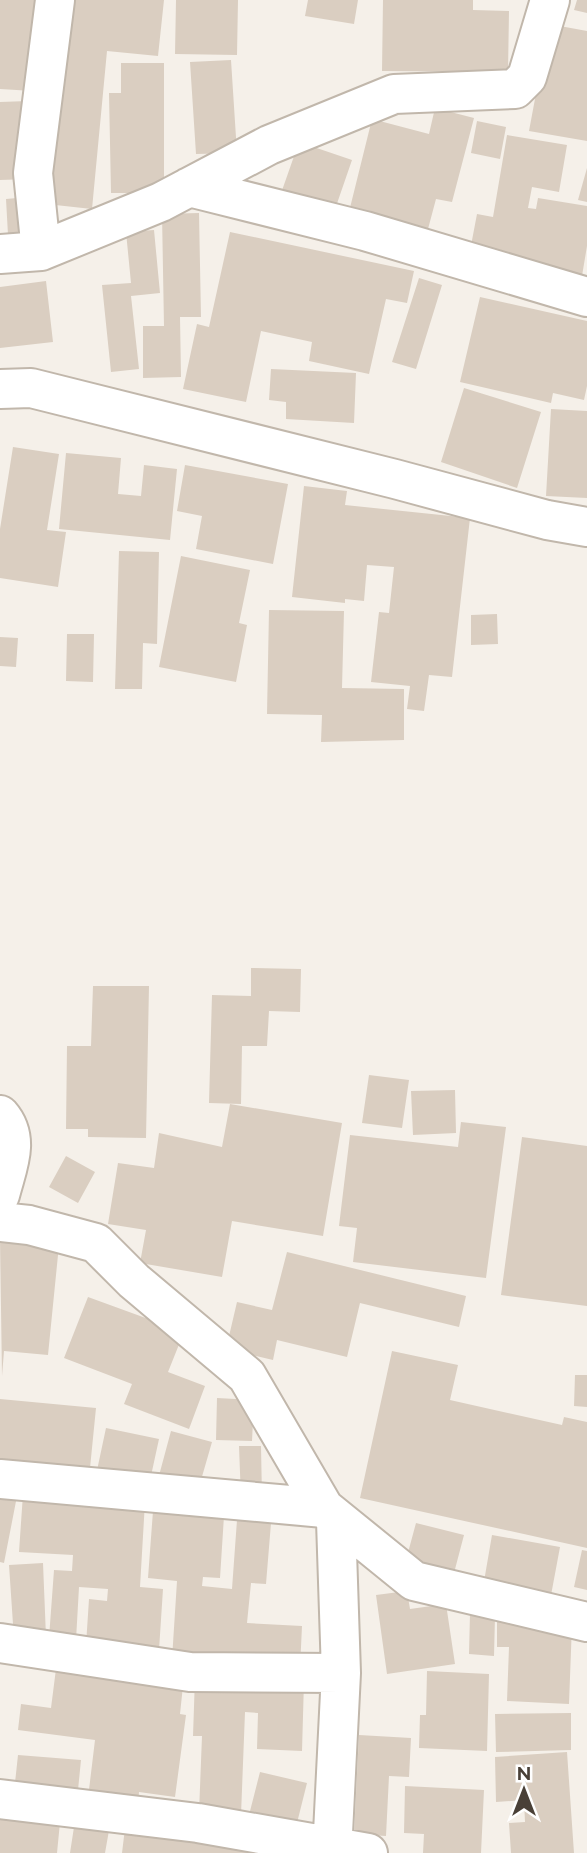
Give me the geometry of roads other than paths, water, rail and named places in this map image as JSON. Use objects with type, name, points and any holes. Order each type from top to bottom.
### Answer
[{"type":"street","points":[[41,250],[33,173],[55,0]]},
{"type":"street","points":[[0,254],[41,250],[189,187],[269,145],[394,94],[515,89],[527,77],[550,0]]},
{"type":"street","points":[[189,187],[365,231],[587,297]]},
{"type":"street","points":[[0,390],[31,388],[547,520],[587,527]]},
{"type":"street","points":[[0,1115],[9,1126],[13,1142],[0,1195]]},
{"type":"street","points":[[0,1222],[29,1225],[96,1243],[134,1281],[247,1376],[330,1514],[414,1581],[587,1622]]},
{"type":"street","points":[[0,1479],[330,1514]]},
{"type":"street","points":[[0,1799],[198,1823],[344,1850],[341,1673],[330,1514]]},
{"type":"street","points":[[0,1643],[190,1672],[341,1673]]}]
